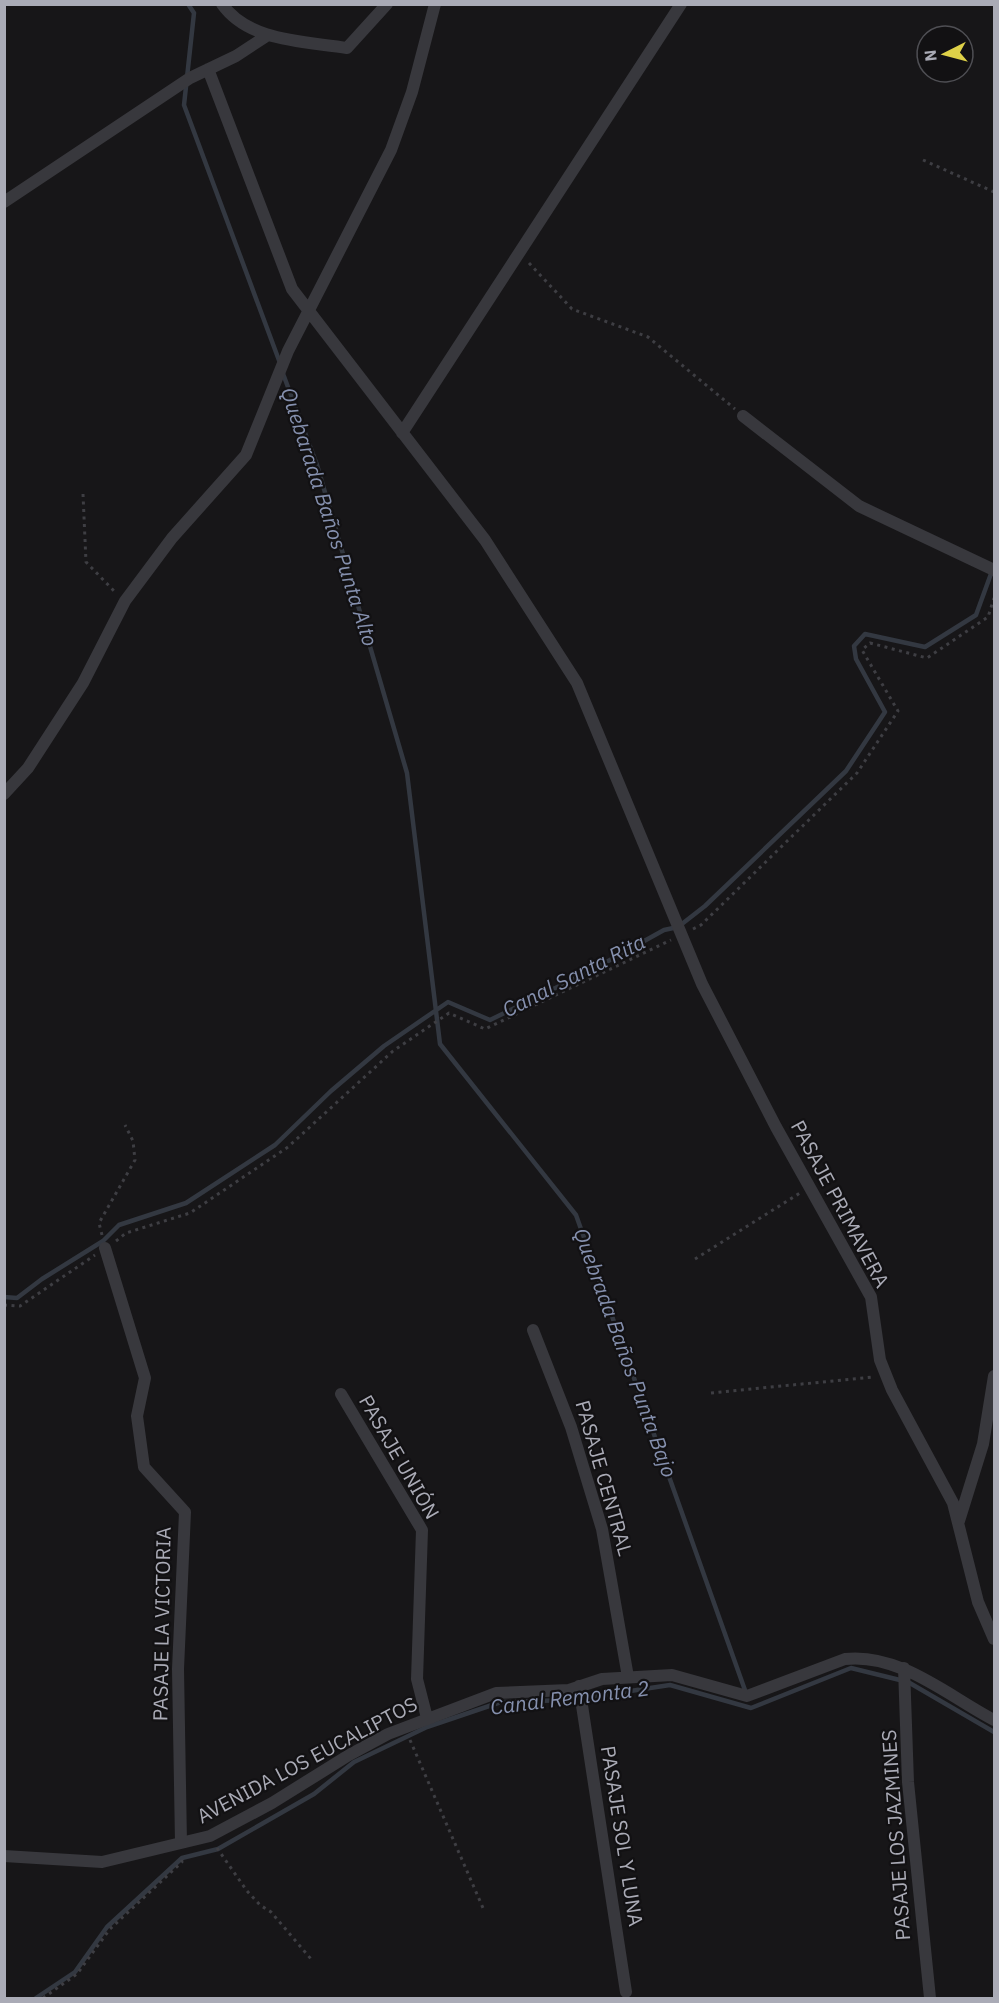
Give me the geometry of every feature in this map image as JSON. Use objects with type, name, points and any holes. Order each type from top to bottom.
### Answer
[{"type":"street","points":[[222,4],[232,19],[267,35],[347,48],[387,4]]},
{"type":"street","points":[[4,794],[28,768],[83,683],[125,601],[172,537],[246,455],[288,351],[391,150],[412,92],[435,4]]},
{"type":"street","points":[[402,433],[681,4]]},
{"type":"street","points":[[4,202],[190,78],[236,56],[267,35]]},
{"type":"street","name":"PASAJE PRIMAVERA","points":[[208,69],[292,289],[485,540],[577,683],[702,984],[810,1188],[871,1297],[880,1360],[959,1521],[978,1602],[994,1640]]},
{"type":"street","points":[[743,416],[860,506],[994,570]]},
{"type":"street","name":"PASAJE LA VICTORIA","points":[[105,1248],[144,1378],[137,1416],[144,1467],[185,1512],[178,1669],[181,1843]]},
{"type":"street","name":"PASAJE CENTRAL","points":[[533,1330],[571,1427],[602,1529],[628,1677]]},
{"type":"street","points":[[959,1521],[983,1444],[994,1376]]},
{"type":"street","name":"PASAJE UNIÓN","points":[[341,1394],[422,1530],[417,1679],[427,1718]]},
{"type":"street","name":"AVENIDA LOS EUCALIPTOS","points":[[4,1856],[102,1862],[210,1836],[272,1803],[349,1755],[404,1727],[496,1694],[569,1690],[602,1678],[672,1675],[747,1696],[845,1659],[861,1657],[904,1668],[994,1720]]},
{"type":"street","name":"PASAJE LOS JAZMINES","points":[[904,1668],[910,1805],[930,1998]]},
{"type":"street","name":"PASAJE SOL Y LUNA","points":[[579,1686],[626,1992]]},
{"type":"path","points":[[923,160],[994,192]]},
{"type":"path","points":[[519,253],[572,309],[648,337],[743,416]]},
{"type":"path","points":[[83,494],[86,562],[125,601]]},
{"type":"path","points":[[4,1305],[20,1306],[126,1233],[190,1213],[288,1147],[393,1051],[449,1013],[485,1029],[680,931],[701,925],[857,773],[898,711],[862,651],[870,643],[927,658],[988,617],[994,598]]},
{"type":"path","points":[[105,1248],[99,1223],[135,1160],[133,1141],[124,1125]]},
{"type":"path","points":[[695,1259],[810,1188]]},
{"type":"path","points":[[711,1393],[886,1376]]},
{"type":"path","points":[[404,1727],[483,1908]]},
{"type":"path","points":[[210,1836],[247,1891],[260,1905],[271,1912],[311,1959]]},
{"type":"path","points":[[43,1998],[77,1974],[110,1929],[182,1862],[181,1843]]},
{"type":"waterway","name":"Quebarada Baños Punta Alto","points":[[188,4],[194,13],[184,105],[280,363]]},
{"type":"waterway","name":"Quebrada Baños Punta Bajo","points":[[282,371],[317,465],[407,773],[440,1044],[576,1215],[746,1693]]},
{"type":"waterway","name":"Canal Santa Rita","points":[[4,1297],[17,1298],[42,1279],[103,1241],[119,1225],[186,1203],[275,1145],[331,1091],[384,1046],[448,1002],[490,1020],[592,970],[664,930],[678,927],[705,906],[846,771],[885,712],[856,659],[854,646],[865,634],[925,647],[976,615],[992,571]]},
{"type":"waterway","name":"Canal Remonta 2","points":[[36,1998],[75,1972],[107,1927],[182,1858],[218,1849],[314,1794],[354,1762],[427,1727],[501,1702],[571,1700],[670,1685],[751,1708],[851,1668],[908,1682],[994,1732]]}]
